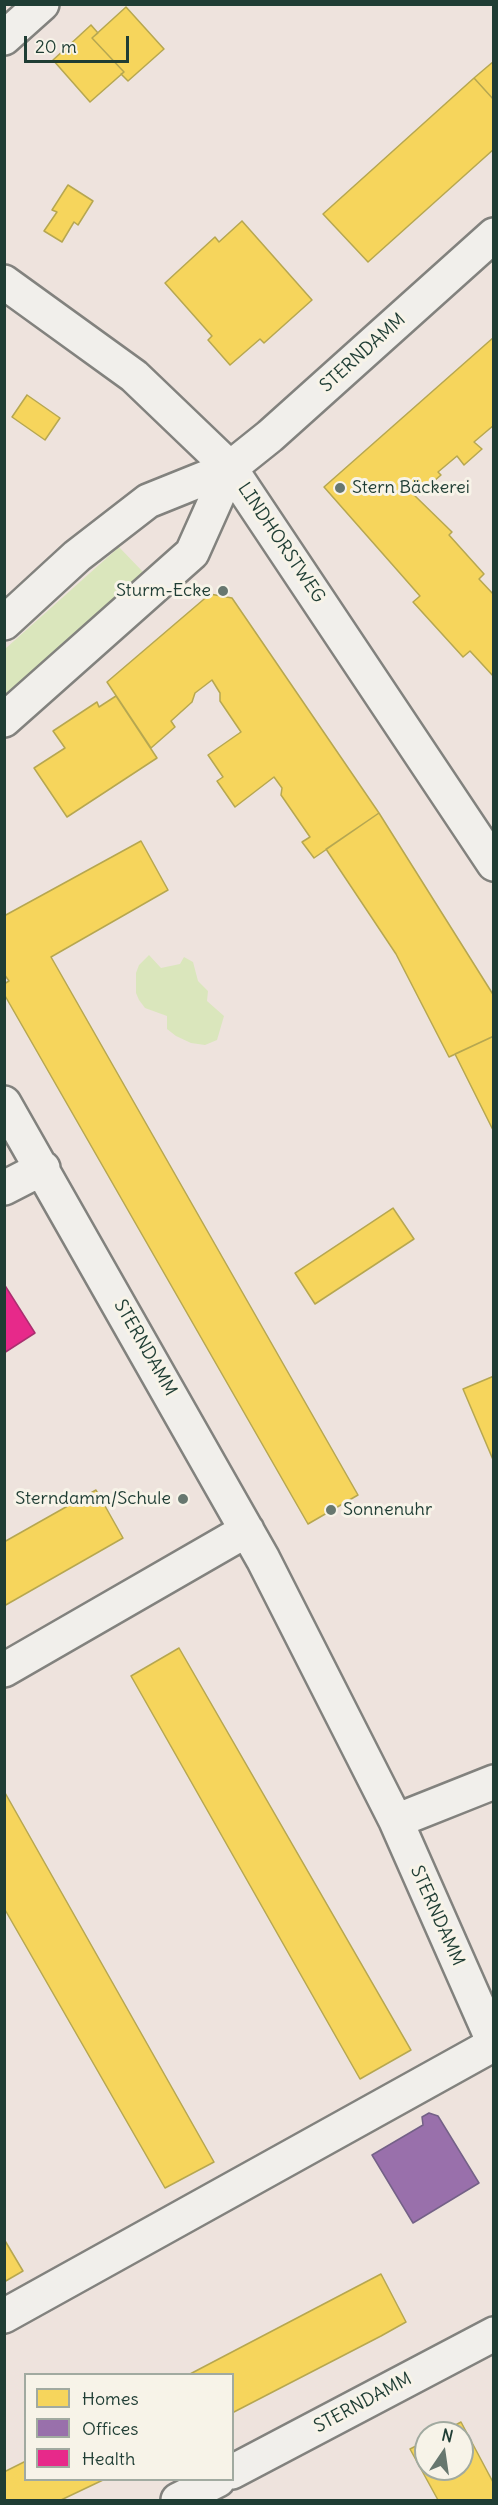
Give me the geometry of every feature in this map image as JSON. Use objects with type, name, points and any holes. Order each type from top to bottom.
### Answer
[{"type":"street","points":[[4,38],[42,4]]},
{"type":"street","name":"STERNDAMM","points":[[4,623],[77,556],[148,501],[230,468],[279,428],[494,235]]},
{"type":"street","name":"LINDHORSTWEG","points":[[4,282],[134,376],[230,468],[494,864]]},
{"type":"street","name":"STERNDAMM","points":[[4,720],[192,553],[230,468]]},
{"type":"street","name":"STERNDAMM","points":[[4,1103],[247,1530],[396,1821],[494,2044]]},
{"type":"street","points":[[4,1188],[43,1168]]},
{"type":"street","points":[[4,1670],[247,1530]]},
{"type":"street","points":[[396,1821],[494,1782]]},
{"type":"street","points":[[4,2316],[494,2044]]},
{"type":"street","name":"STERNDAMM","points":[[234,2471],[494,2334]]},
{"type":"street","points":[[178,2500],[216,2481]]},
{"type":"green space","points":[[119,547],[144,573],[5,699],[5,649]]},
{"type":"green space","points":[[149,955],[161,968],[180,964],[184,957],[193,962],[198,981],[208,991],[207,1001],[224,1016],[217,1040],[205,1045],[191,1043],[167,1029],[167,1016],[145,1008],[136,993],[136,973],[139,965]]},
{"type":"building: Homes","points":[[126,7],[164,49],[128,81],[121,74],[124,72],[92,38]]},
{"type":"building: Homes","points":[[91,25],[98,33],[92,38],[124,72],[90,102],[53,60]]},
{"type":"building: Homes","points":[[494,61],[494,100],[474,78]]},
{"type":"building: Homes","points":[[474,78],[494,100],[494,149],[368,262],[323,214]]},
{"type":"building: Homes","points":[[68,185],[93,201],[78,225],[74,222],[62,242],[44,231],[57,212],[52,210]]},
{"type":"building: Homes","points":[[242,221],[312,300],[264,343],[260,339],[230,365],[208,340],[212,336],[165,283],[215,237],[219,242]]},
{"type":"building: Homes","points":[[494,337],[494,425],[474,442],[482,449],[464,465],[457,456],[438,472],[441,475],[426,488],[423,484],[412,493],[452,532],[449,535],[484,574],[479,579],[494,595],[494,677],[470,651],[463,657],[413,602],[420,596],[324,487]]},
{"type":"building: Homes","points":[[27,395],[60,418],[45,440],[12,417]]},
{"type":"building: Homes","points":[[210,594],[232,598],[379,813],[314,858],[302,842],[310,837],[281,795],[282,788],[274,777],[235,807],[217,781],[223,777],[208,755],[241,732],[220,701],[220,693],[212,680],[195,693],[192,702],[171,721],[175,727],[151,748],[107,682]]},
{"type":"building: Homes","points":[[116,696],[157,758],[67,817],[34,768],[65,748],[53,731],[97,702],[99,707]]},
{"type":"building: Homes","points":[[379,813],[494,996],[494,1036],[449,1057],[396,954],[326,849]]},
{"type":"building: Homes","points":[[141,841],[168,890],[51,957],[358,1495],[308,1524],[4,994],[4,984],[9,981],[4,974],[4,916]]},
{"type":"building: Homes","points":[[494,1036],[494,1132],[455,1054]]},
{"type":"building: Homes","points":[[393,1208],[414,1239],[315,1304],[295,1273]]},
{"type":"building: Homes","points":[[494,1376],[494,1462],[463,1389]]},
{"type":"building: Homes","points":[[96,1490],[123,1538],[4,1606],[4,1542]]},
{"type":"building: Homes","points":[[179,1648],[411,2050],[360,2079],[131,1676]]},
{"type":"building: Homes","points":[[4,1791],[214,2162],[165,2188],[4,1908]]},
{"type":"building: Homes","points":[[4,2239],[23,2271],[4,2282]]},
{"type":"building: Homes","points":[[381,2274],[406,2322],[234,2412],[234,2373],[192,2373]]},
{"type":"building: Homes","points":[[474,2446],[494,2484],[494,2500],[438,2500],[428,2481],[474,2481]]},
{"type":"building: Homes","points":[[24,2462],[24,2481],[101,2481],[61,2500],[4,2500],[4,2472]]},
{"type":"building: Offices","points":[[429,2113],[438,2116],[479,2183],[413,2223],[372,2155],[423,2125],[422,2117]]},
{"type":"building: Health","points":[[4,1284],[35,1333],[4,1353]]},
{"type":"place","name":"Stern Bäckerei","points":[[340,488]]},
{"type":"place","name":"Sturm-Ecke","points":[[223,591]]},
{"type":"place","name":"Sterndamm/Schule","points":[[183,1499]]},
{"type":"place","name":"Sonnenuhr","points":[[331,1510]]}]
